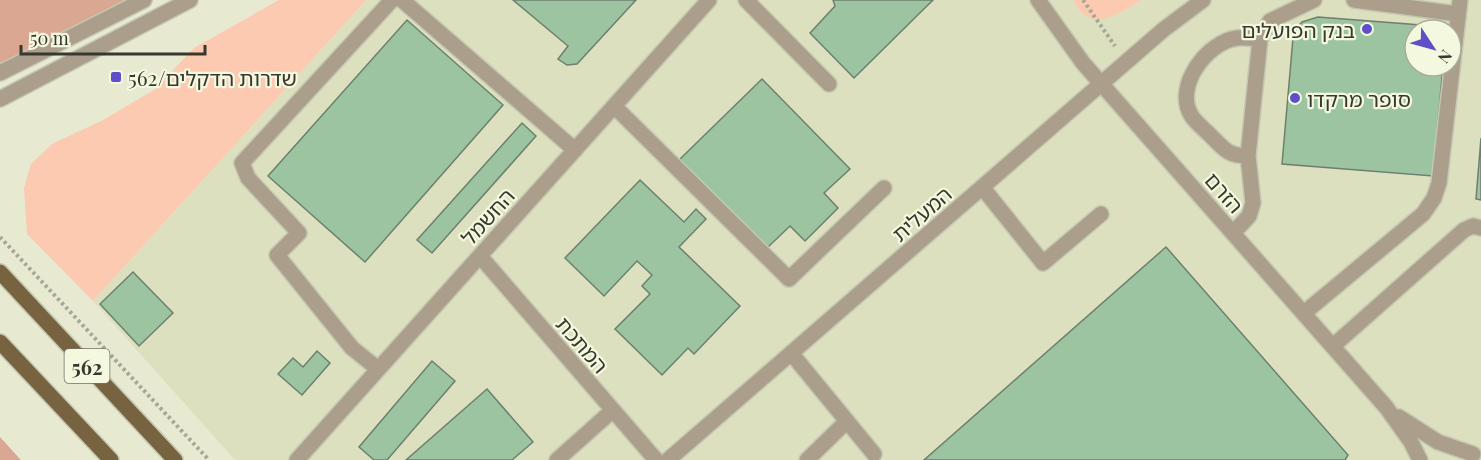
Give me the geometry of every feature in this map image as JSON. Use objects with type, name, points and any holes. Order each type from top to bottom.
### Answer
[{"type":"main road","name":"562","points":[[0,272],[175,460]]},
{"type":"main road","name":"562","points":[[0,342],[111,460]]},
{"type":"street","points":[[0,73],[144,0]]},
{"type":"street","points":[[0,99],[190,0]]},
{"type":"street","points":[[378,369],[352,348],[277,255],[298,233],[248,178],[242,163],[392,0]]},
{"type":"street","points":[[402,0],[575,150]]},
{"type":"street","name":"החשמל","points":[[297,460],[709,0]]},
{"type":"street","points":[[746,0],[829,84]]},
{"type":"street","name":"הזרם","points":[[1038,0],[1070,46],[1101,83],[1386,407],[1411,442],[1420,460]]},
{"type":"street","name":"המעלית","points":[[668,460],[1125,62],[1203,0]]},
{"type":"street","points":[[1233,233],[1249,216],[1253,203],[1248,156],[1260,39],[1270,21],[1314,0]]},
{"type":"street","points":[[1304,313],[1423,214],[1434,198],[1439,183],[1459,7],[1354,0]]},
{"type":"street","points":[[1248,156],[1236,156],[1227,152],[1191,115],[1186,101],[1187,86],[1196,68],[1211,50],[1236,38],[1260,39]]},
{"type":"street","points":[[614,106],[789,279],[884,188]]},
{"type":"street","points":[[982,187],[1043,263],[1101,214]]},
{"type":"street","points":[[1333,346],[1464,230],[1473,226],[1481,228]]},
{"type":"street","name":"המתכת","points":[[480,256],[656,460]]},
{"type":"street","points":[[791,354],[874,454]]},
{"type":"street","name":"הזרם","points":[[1386,407],[1429,437],[1479,455]]},
{"type":"street","points":[[557,460],[612,410]]},
{"type":"street","points":[[807,460],[847,421]]},
{"type":"street","points":[[1452,460],[1460,456],[1479,455]]},
{"type":"path","points":[[1083,0],[1125,62]]},
{"type":"path","points":[[0,237],[209,460]]},
{"type":"shaded area","points":[[0,0],[126,0],[41,46],[0,63]]},
{"type":"shaded area","points":[[279,0],[366,0],[93,301],[27,234],[24,188],[31,164],[52,144],[103,120],[154,90],[194,48]]},
{"type":"shaded area","points":[[366,0],[1073,0],[1077,7],[1119,14],[1141,0],[1481,0],[1481,460],[235,460],[93,301]]},
{"type":"shaded area","points":[[1073,0],[1141,0],[1114,16],[1096,19],[1080,10]]},
{"type":"shaded area","points":[[0,437],[20,459],[21,460],[0,460]]},
{"type":"building","points":[[513,0],[636,0],[577,64],[567,65],[558,59],[568,46]]},
{"type":"building","points":[[833,0],[933,0],[854,78],[810,33],[835,6]]},
{"type":"building","points":[[1318,17],[1403,24],[1403,78],[1442,78],[1433,176],[1282,164],[1293,38],[1302,22]]},
{"type":"building","points":[[407,20],[503,105],[365,262],[268,176]]},
{"type":"building","points":[[762,79],[850,169],[824,193],[838,208],[805,241],[790,226],[766,249],[679,160]]},
{"type":"building","points":[[522,123],[536,136],[432,253],[417,240]]},
{"type":"building","points":[[1481,138],[1481,200],[1476,199]]},
{"type":"building","points":[[640,180],[684,222],[696,209],[706,219],[679,247],[740,306],[694,354],[688,348],[662,375],[615,329],[650,294],[642,286],[652,275],[637,261],[604,296],[565,258]]},
{"type":"building","points":[[1166,247],[1348,455],[1345,460],[924,460]]},
{"type":"building","points":[[133,272],[173,313],[139,346],[100,304]]},
{"type":"building","points":[[317,351],[330,363],[302,395],[278,374],[293,358],[303,367]]},
{"type":"building","points":[[432,361],[455,381],[387,460],[374,460],[359,447]]},
{"type":"building","points":[[487,389],[533,442],[512,460],[406,460]]},
{"type":"place","name":"בנק הפועלים","points":[[1367,29]]},
{"type":"place","name":"שדרות הדקלים/562","points":[[116,77]]},
{"type":"place","name":"סופר מרקדו","points":[[1295,98]]}]
